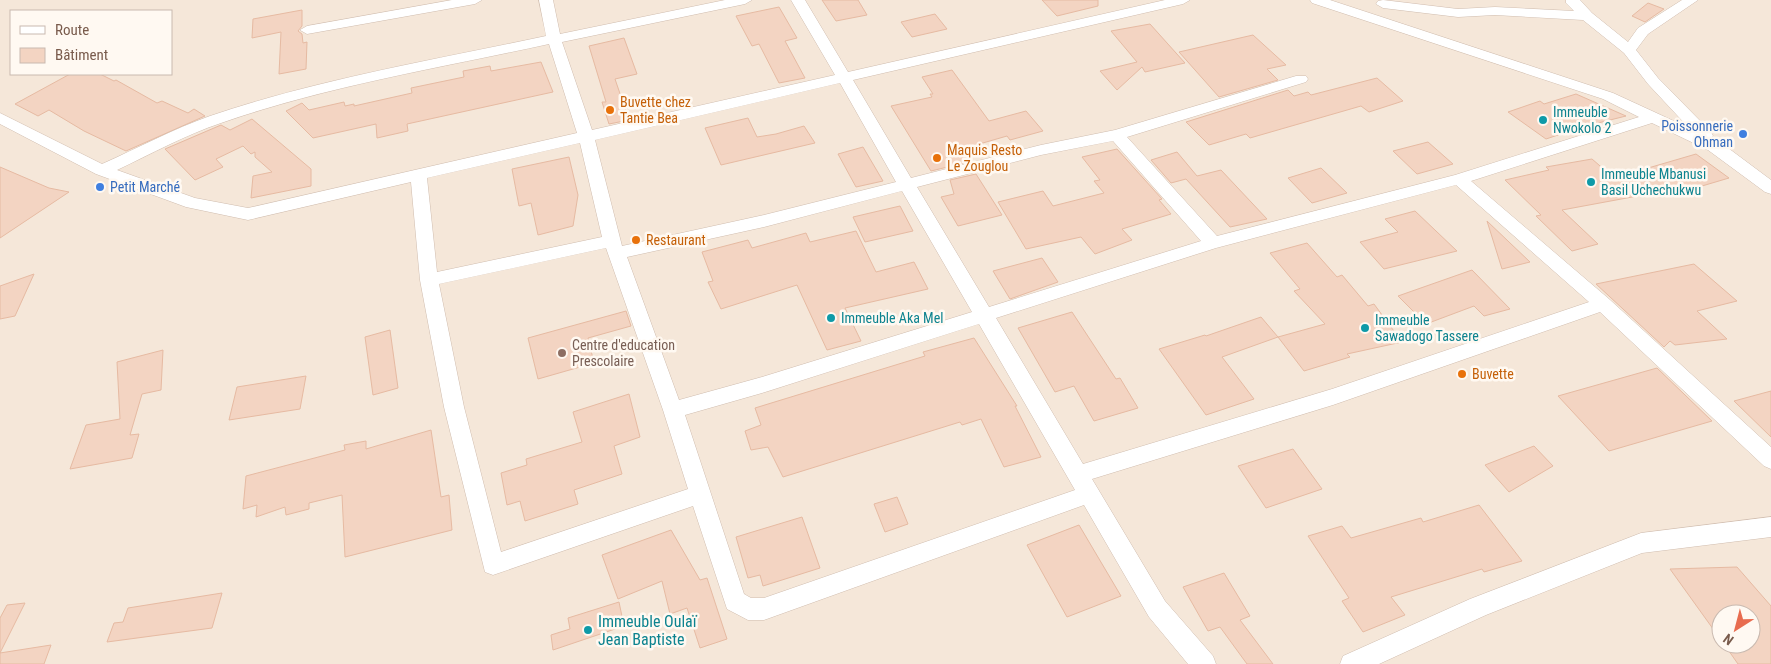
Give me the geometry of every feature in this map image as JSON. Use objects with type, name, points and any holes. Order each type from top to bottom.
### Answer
[{"type":"street","points":[[307,30],[475,0]]},
{"type":"street","points":[[546,0],[554,39],[586,137],[614,247],[673,410],[735,601],[748,609],[764,609],[1090,494]]},
{"type":"street","points":[[102,170],[214,120],[271,103],[343,84],[745,0]]},
{"type":"street","points":[[798,0],[1157,609],[1204,664]]},
{"type":"street","points":[[0,118],[102,170],[192,203],[248,214],[1183,0]]},
{"type":"street","points":[[1317,0],[1365,14],[1608,96],[1714,146],[1771,188]]},
{"type":"street","points":[[1573,0],[1573,3],[1587,16],[1629,50],[1653,81],[1714,146]]},
{"type":"street","points":[[1629,50],[1643,31],[1690,0]]},
{"type":"street","points":[[1365,14],[1386,2],[1458,13],[1495,11],[1587,16]]},
{"type":"street","points":[[429,280],[764,221],[1041,150],[1117,135],[1301,79]]},
{"type":"street","points":[[673,410],[762,385],[1213,243],[1460,179],[1655,117]]},
{"type":"street","points":[[1117,135],[1213,243]]},
{"type":"street","points":[[419,176],[429,280],[454,406],[494,565],[701,494]]},
{"type":"street","points":[[1460,179],[1603,304],[1771,460]]},
{"type":"street","points":[[1078,474],[1333,397],[1603,304]]},
{"type":"street","points":[[1352,664],[1478,607],[1641,543],[1771,527]]},
{"type":"shaded area","points":[[0,0],[1771,0],[1771,664],[0,664]]},
{"type":"building","points":[[822,0],[858,0],[867,15],[836,21]]},
{"type":"building","points":[[1042,0],[1098,0],[1098,6],[1057,16]]},
{"type":"building","points":[[1648,3],[1664,9],[1645,22],[1632,16]]},
{"type":"building","points":[[779,7],[797,38],[785,41],[805,78],[779,83],[759,44],[752,46],[736,16]]},
{"type":"building","points":[[302,10],[302,26],[298,31],[302,34],[303,43],[307,42],[306,69],[279,74],[281,32],[252,38],[253,19]]},
{"type":"building","points":[[935,14],[947,29],[912,37],[901,22]]},
{"type":"building","points":[[1150,24],[1185,63],[1145,72],[1142,67],[1117,90],[1100,71],[1137,62],[1111,31]]},
{"type":"building","points":[[1253,35],[1286,65],[1267,69],[1278,80],[1219,97],[1179,52]]},
{"type":"building","points":[[624,38],[637,74],[615,79],[629,120],[609,124],[602,102],[606,102],[589,46]]},
{"type":"building","points":[[541,62],[553,92],[407,124],[408,131],[377,138],[376,124],[313,138],[286,111],[302,103],[309,110],[344,102],[345,106],[354,104],[354,106],[412,93],[411,88],[464,77],[463,71],[490,66],[491,71]]},
{"type":"building","points":[[952,70],[989,121],[1026,111],[1043,131],[1010,140],[1007,136],[962,149],[969,158],[967,159],[968,162],[931,171],[891,106],[932,97],[930,94],[933,94],[922,77]]},
{"type":"building","points":[[68,75],[102,75],[114,81],[116,80],[157,103],[162,101],[188,113],[194,109],[205,116],[126,151],[84,131],[49,110],[38,116],[15,104]]},
{"type":"building","points":[[1377,78],[1403,101],[1369,112],[1361,106],[1250,138],[1246,134],[1209,145],[1186,122],[1288,90],[1294,96],[1308,92],[1311,95]]},
{"type":"building","points":[[1576,94],[1626,116],[1582,127],[1546,139],[1508,112],[1540,101],[1544,104]]},
{"type":"building","points":[[748,118],[757,137],[804,126],[815,143],[721,165],[705,128]]},
{"type":"building","points":[[252,119],[311,169],[311,186],[251,198],[253,176],[272,172],[255,157],[255,152],[251,154],[243,146],[216,159],[223,167],[195,180],[165,149],[221,125],[230,130]]},
{"type":"building","points":[[1428,142],[1453,164],[1417,174],[1393,151]]},
{"type":"building","points":[[863,147],[883,181],[856,187],[838,154]]},
{"type":"building","points":[[1117,149],[1162,199],[1159,200],[1171,214],[1122,229],[1132,240],[1095,254],[1081,237],[1026,249],[998,202],[1043,191],[1053,206],[1104,193],[1094,181],[1100,180],[1082,157]]},
{"type":"building","points":[[1177,152],[1197,176],[1221,170],[1267,219],[1230,227],[1186,179],[1171,183],[1151,160]]},
{"type":"building","points":[[1696,154],[1729,178],[1675,194],[1670,190],[1562,210],[1598,244],[1572,251],[1536,216],[1541,215],[1505,180],[1549,170],[1546,167],[1592,159],[1614,178]]},
{"type":"building","points":[[569,157],[578,195],[573,226],[538,235],[531,203],[519,206],[512,169]]},
{"type":"building","points":[[0,167],[49,188],[69,192],[0,238]]},
{"type":"building","points":[[1321,168],[1347,193],[1312,203],[1288,178]]},
{"type":"building","points":[[976,174],[1002,215],[958,226],[941,197],[954,194],[950,180]]},
{"type":"building","points":[[900,206],[913,231],[865,242],[853,217]]},
{"type":"building","points":[[1415,211],[1457,251],[1384,269],[1360,242],[1398,232],[1385,219]]},
{"type":"building","points":[[1487,221],[1530,262],[1502,269]]},
{"type":"building","points":[[856,231],[876,272],[914,262],[928,289],[845,308],[861,341],[827,350],[797,285],[721,309],[708,282],[713,281],[702,252],[748,240],[752,248],[806,233],[810,242]]},
{"type":"building","points":[[1307,243],[1337,277],[1342,275],[1368,306],[1374,304],[1402,342],[1347,354],[1350,357],[1304,371],[1278,337],[1325,324],[1294,291],[1300,289],[1270,253]]},
{"type":"building","points":[[1042,258],[1058,282],[1010,299],[993,271]]},
{"type":"building","points":[[1694,264],[1737,301],[1697,311],[1727,339],[1675,345],[1670,341],[1664,347],[1596,284]]},
{"type":"building","points":[[1472,270],[1510,309],[1484,316],[1474,306],[1426,324],[1398,296]]},
{"type":"building","points":[[34,274],[15,316],[0,319],[0,286]]},
{"type":"building","points":[[626,311],[631,326],[588,338],[594,363],[538,379],[528,338]]},
{"type":"building","points":[[1072,312],[1116,379],[1120,378],[1138,408],[1094,421],[1074,386],[1055,392],[1018,328]]},
{"type":"building","points":[[1261,317],[1278,337],[1222,357],[1254,399],[1206,415],[1159,349],[1206,336]]},
{"type":"building","points":[[390,330],[398,388],[373,395],[365,337]]},
{"type":"building","points":[[974,338],[1017,406],[1015,406],[1041,457],[1004,467],[981,419],[962,425],[960,422],[783,477],[768,447],[751,450],[745,431],[761,425],[755,408],[925,356],[923,352]]},
{"type":"building","points":[[163,350],[161,390],[142,394],[130,435],[139,434],[132,458],[70,469],[86,425],[120,419],[117,362]]},
{"type":"building","points":[[1657,368],[1712,421],[1609,451],[1558,396]]},
{"type":"building","points":[[306,376],[300,409],[229,420],[237,387]]},
{"type":"building","points":[[1771,391],[1771,437],[1734,401]]},
{"type":"building","points":[[629,394],[640,437],[614,446],[622,474],[574,490],[578,504],[525,521],[520,501],[507,505],[501,473],[527,465],[526,459],[582,442],[573,412]]},
{"type":"building","points":[[431,430],[441,497],[449,495],[452,530],[345,557],[342,495],[309,503],[309,509],[286,515],[285,507],[256,517],[257,505],[243,509],[246,476],[345,450],[344,445],[366,441],[366,449]]},
{"type":"building","points":[[1534,446],[1553,466],[1509,492],[1485,465]]},
{"type":"building","points":[[1293,449],[1322,489],[1266,508],[1238,466]]},
{"type":"building","points":[[897,497],[908,524],[885,532],[874,504]]},
{"type":"building","points":[[1479,505],[1522,561],[1484,572],[1482,569],[1391,597],[1405,615],[1363,632],[1342,601],[1349,598],[1308,536],[1342,526],[1351,538],[1421,518],[1423,522]]},
{"type":"building","points":[[802,517],[820,568],[763,586],[760,575],[748,578],[736,537]]},
{"type":"building","points":[[1079,525],[1121,596],[1067,617],[1027,545]]},
{"type":"building","points":[[671,530],[700,580],[707,578],[727,639],[700,648],[687,608],[670,614],[662,581],[618,599],[602,555]]},
{"type":"building","points":[[1737,567],[1771,606],[1771,664],[1738,664],[1731,654],[1761,654],[1761,604],[1711,604],[1711,626],[1670,569]]},
{"type":"building","points":[[1224,573],[1250,616],[1240,620],[1273,664],[1247,664],[1220,627],[1208,631],[1183,587]]},
{"type":"building","points":[[222,593],[212,628],[107,642],[114,623],[123,622],[128,608]]},
{"type":"building","name":"Immeuble Oulaï Jean Baptiste","points":[[619,602],[624,626],[553,650],[551,635],[570,629],[568,618]]},
{"type":"building","points":[[25,603],[0,653],[0,618],[7,605]]},
{"type":"building","points":[[51,645],[44,664],[0,664],[0,653]]},
{"type":"place","name":"Buvette chez Tantie Bea","points":[[610,110]]},
{"type":"place","name":"Immeuble Nwokolo 2","points":[[1543,120]]},
{"type":"place","name":"Poissonnerie Ohman","points":[[1743,134]]},
{"type":"place","name":"Maquis Resto Le Zouglou","points":[[937,158]]},
{"type":"place","name":"Immeuble Mbanusi Basil Uchechukwu","points":[[1591,182]]},
{"type":"place","name":"Petit Marché","points":[[100,187]]},
{"type":"place","name":"Restaurant","points":[[636,240]]},
{"type":"place","name":"Immeuble Aka Mel","points":[[831,318]]},
{"type":"place","name":"Immeuble Sawadogo Tassere","points":[[1365,328]]},
{"type":"place","name":"Centre d'education Prescolaire","points":[[562,353]]},
{"type":"place","name":"Buvette","points":[[1462,374]]},
{"type":"place","name":"Immeuble Oulaï Jean Baptiste","points":[[588,630]]}]
